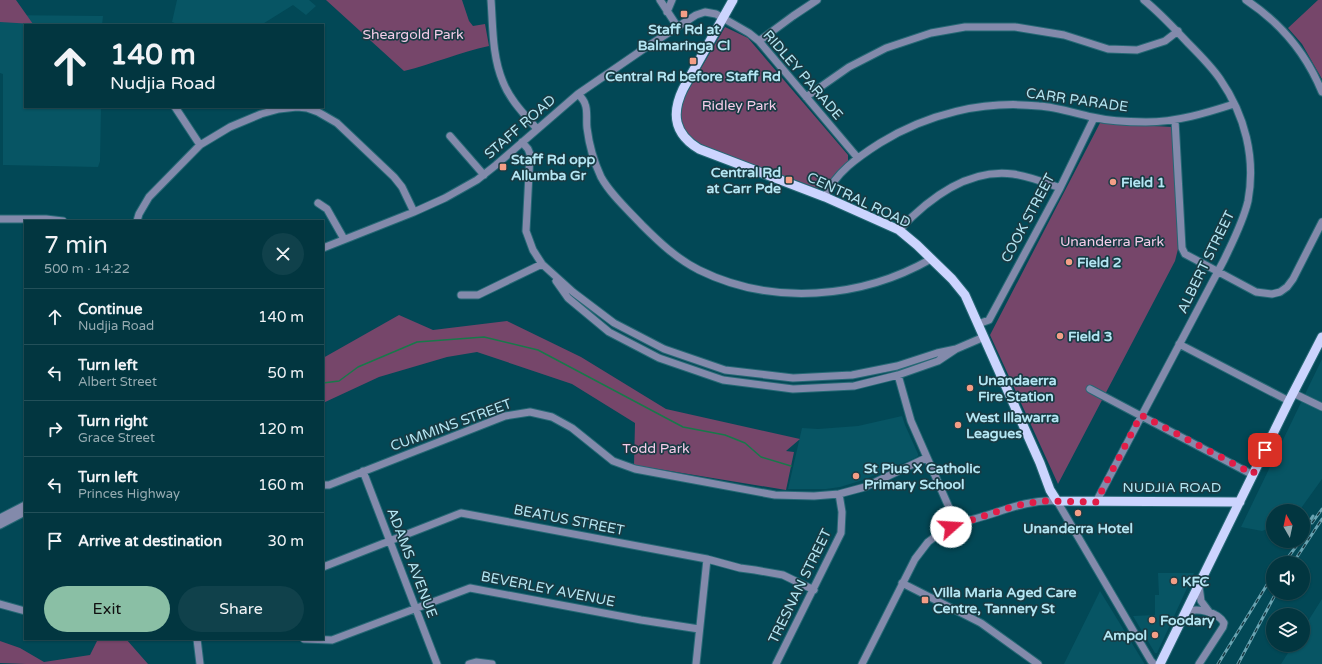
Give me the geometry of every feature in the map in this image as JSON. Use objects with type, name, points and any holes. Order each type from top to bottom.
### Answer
[{"type":"main road","name":"CENTRAL ROAD","points":[[733,0],[682,88],[676,110],[676,119],[681,134],[698,149],[824,197],[899,230],[912,240],[952,279],[965,295],[1050,490],[1057,501]]},
{"type":"main road","points":[[1160,664],[1322,336]]},
{"type":"main road","name":"NUDJIA ROAD","points":[[1057,501],[1240,502]]},
{"type":"street","points":[[491,0],[495,52],[503,82],[518,107],[537,129]]},
{"type":"street","points":[[660,0],[677,26]]},
{"type":"street","points":[[667,12],[672,0]]},
{"type":"street","points":[[759,41],[817,0]]},
{"type":"street","name":"ALBERT STREET","points":[[1096,502],[1217,272],[1242,222],[1248,201],[1250,158],[1245,128],[1234,104],[1220,79],[1178,31],[1157,10],[1144,0]]},
{"type":"street","points":[[1246,0],[1267,15],[1298,47],[1315,76],[1322,92]]},
{"type":"street","name":"STAFF ROAD","points":[[324,248],[414,212],[445,198],[484,175],[578,94],[677,26],[696,15],[705,12],[713,12],[722,17]]},
{"type":"street","name":"RIDLEY PARADE","points":[[722,17],[749,33],[759,41],[857,157]]},
{"type":"street","points":[[806,97],[849,67],[879,51],[931,33],[965,28],[1015,27],[1064,35],[1108,49],[1137,50],[1165,41],[1178,31]]},
{"type":"street","points":[[578,94],[586,104],[586,128],[596,164],[602,177],[622,204],[660,243],[698,269],[729,282],[758,290],[783,293],[806,293],[850,289],[875,283],[900,275],[931,259]]},
{"type":"street","name":"CARR PARADE","points":[[824,197],[831,184],[857,157],[897,132],[944,114],[991,104],[1039,106],[1094,118],[1147,122],[1175,120],[1205,114],[1234,104]]},
{"type":"street","points":[[176,108],[200,145]]},
{"type":"street","points":[[137,220],[149,197],[200,145],[230,127],[262,114],[288,108]]},
{"type":"street","points":[[307,108],[327,116],[337,123],[394,177],[402,187],[414,212]]},
{"type":"street","name":"COOK STREET","points":[[978,324],[989,320],[1060,188],[1094,118]]},
{"type":"street","points":[[1175,120],[1182,248],[1185,254],[1256,292],[1272,294],[1280,292],[1287,287],[1293,279],[1322,222]]},
{"type":"street","points":[[450,136],[484,175]]},
{"type":"street","points":[[522,142],[530,154],[526,231],[533,250],[568,298],[609,332],[659,358],[723,380],[794,389],[854,386],[898,375],[938,361],[956,349],[984,337]]},
{"type":"street","points":[[899,230],[933,199],[949,188],[969,179],[995,174],[1012,174],[1039,180],[1060,188]]},
{"type":"street","points":[[318,203],[327,209],[344,239]]},
{"type":"street","points":[[0,219],[30,220]]},
{"type":"street","points":[[461,295],[478,295],[542,264]]},
{"type":"street","points":[[549,272],[614,323],[664,349],[725,370],[793,378],[852,375],[897,366],[937,353],[956,349]]},
{"type":"street","points":[[1179,344],[1291,397],[1322,407]]},
{"type":"street","points":[[898,375],[911,421],[926,458],[957,525]]},
{"type":"street","points":[[1090,389],[1253,474]]},
{"type":"street","name":"CUMMINS STREET","points":[[324,486],[505,416],[530,412],[552,417],[572,428],[613,461],[635,469],[776,495],[814,496],[839,494],[865,487],[926,458]]},
{"type":"street","name":"ADAMS AVENUE","points":[[363,472],[437,664]]},
{"type":"street","name":"TRESNAN STREET","points":[[776,664],[814,590],[841,532],[842,512],[839,494]]},
{"type":"street","points":[[862,664],[902,583],[915,559],[928,542],[957,525],[1001,510],[1028,503],[1057,501]]},
{"type":"street","name":"CENTRAL ROAD","points":[[1057,501],[1154,664]]},
{"type":"street","points":[[0,518],[24,506]]},
{"type":"street","points":[[0,525],[24,513]]},
{"type":"street","name":"BEATUS STREET","points":[[324,567],[461,514],[707,559],[740,568],[783,575],[814,590]]},
{"type":"street","points":[[696,664],[707,559]]},
{"type":"street","points":[[902,583],[980,623],[1028,661],[1038,664]]},
{"type":"street","points":[[1199,586],[1201,601],[1210,613]]},
{"type":"street","name":"BEVERLEY AVENUE","points":[[324,640],[332,640],[470,588],[640,620],[699,629]]},
{"type":"street","points":[[0,604],[24,611]]},
{"type":"street","points":[[1186,612],[1195,609],[1210,613],[1222,620],[1224,625],[1199,664]]},
{"type":"street","points":[[197,640],[200,664]]},
{"type":"street","points":[[469,664],[476,662],[492,664]]},
{"type":"shaded area","points":[[177,0],[309,0],[316,6],[306,15],[293,5],[263,24],[177,24],[172,22]]},
{"type":"shaded area","points":[[0,15],[103,16],[102,24],[24,24],[24,108],[101,108],[100,161],[98,167],[3,165],[3,74],[0,73]]},
{"type":"shaded area","points":[[1322,359],[1322,479],[1304,504],[1266,504],[1266,530],[1262,531],[1241,527]]},
{"type":"shaded area","points":[[902,416],[918,454],[915,458],[863,480],[840,487],[826,489],[788,489],[802,428],[818,429],[858,426]]},
{"type":"shaded area","points":[[1158,573],[1194,573],[1157,653],[1155,653],[1133,616],[1155,615],[1155,595],[1159,595]]},
{"type":"shaded area","points":[[1100,591],[1144,663],[1144,664],[1064,664]]},
{"type":"shaded area","points":[[1322,599],[1322,664],[1281,664],[1289,652],[1310,652],[1310,618]]},
{"type":"green space","points":[[0,0],[16,0],[33,24],[0,22]]},
{"type":"green space","name":"Sheargold Park","points":[[326,0],[462,0],[469,21],[473,26],[485,24],[489,46],[404,71]]},
{"type":"green space","points":[[1318,0],[1322,0],[1322,79],[1302,44],[1288,28]]},
{"type":"green space","name":"Ridley Park","points":[[725,27],[748,38],[848,155],[848,161],[823,188],[817,188],[701,146],[684,132],[679,111],[685,96]]},
{"type":"green space","name":"Unanderra Park","points":[[1100,123],[1172,127],[1178,249],[1175,261],[1058,484],[990,335]]},
{"type":"green space","name":"Todd Park","points":[[399,315],[433,330],[507,321],[581,357],[666,409],[800,439],[786,451],[794,452],[786,490],[634,465],[635,423],[572,384],[477,352],[447,357],[379,377],[324,403],[324,357]]},
{"type":"green space","points":[[127,640],[148,664],[0,663],[0,641],[20,648],[44,662],[90,655],[97,641]]},
{"type":"waterway","points":[[324,383],[339,381],[358,367],[417,342],[484,337],[538,350],[683,427],[725,435],[745,443],[761,457],[791,466]]},
{"type":"railway","points":[[1312,523],[1322,509]]},
{"type":"railway","points":[[1310,520],[1313,516]]},
{"type":"railway","points":[[1298,556],[1322,519]]},
{"type":"railway","points":[[1289,556],[1295,548]]},
{"type":"railway","points":[[1218,664],[1266,586]]},
{"type":"railway","points":[[1238,664],[1272,600]]},
{"type":"place","name":"Staff Rd at Balmaringa Cl","points":[[684,14]]},
{"type":"place","name":"Central Rd before Staff Rd","points":[[693,61]]},
{"type":"place","name":"Staff Rd opp Allumba Gr","points":[[503,167]]},
{"type":"place","name":"Central Rd at Carr Pde","points":[[789,180]]},
{"type":"place","name":"Field 1","points":[[1113,182]]},
{"type":"place","name":"Field 2","points":[[1069,262]]},
{"type":"place","name":"Field 3","points":[[1060,336]]},
{"type":"place","name":"Unandaerra Fire Station","points":[[970,388]]},
{"type":"place","name":"West Illawarra Leagues","points":[[958,425]]},
{"type":"place","name":"St Pius X Catholic Primary School","points":[[856,476]]},
{"type":"place","name":"Unanderra Hotel","points":[[1078,513]]},
{"type":"place","name":"KFC","points":[[1174,581]]},
{"type":"place","name":"Villa Maria Aged Care Centre, Tannery St","points":[[925,600]]},
{"type":"place","name":"Foodary","points":[[1152,620]]},
{"type":"place","name":"Ampol","points":[[1155,635]]},
{"type":"route","points":[[951,527],[955,521],[961,522],[972,520],[1014,506],[1035,502],[1096,502],[1141,415],[1253,474],[1265,450]]}]
